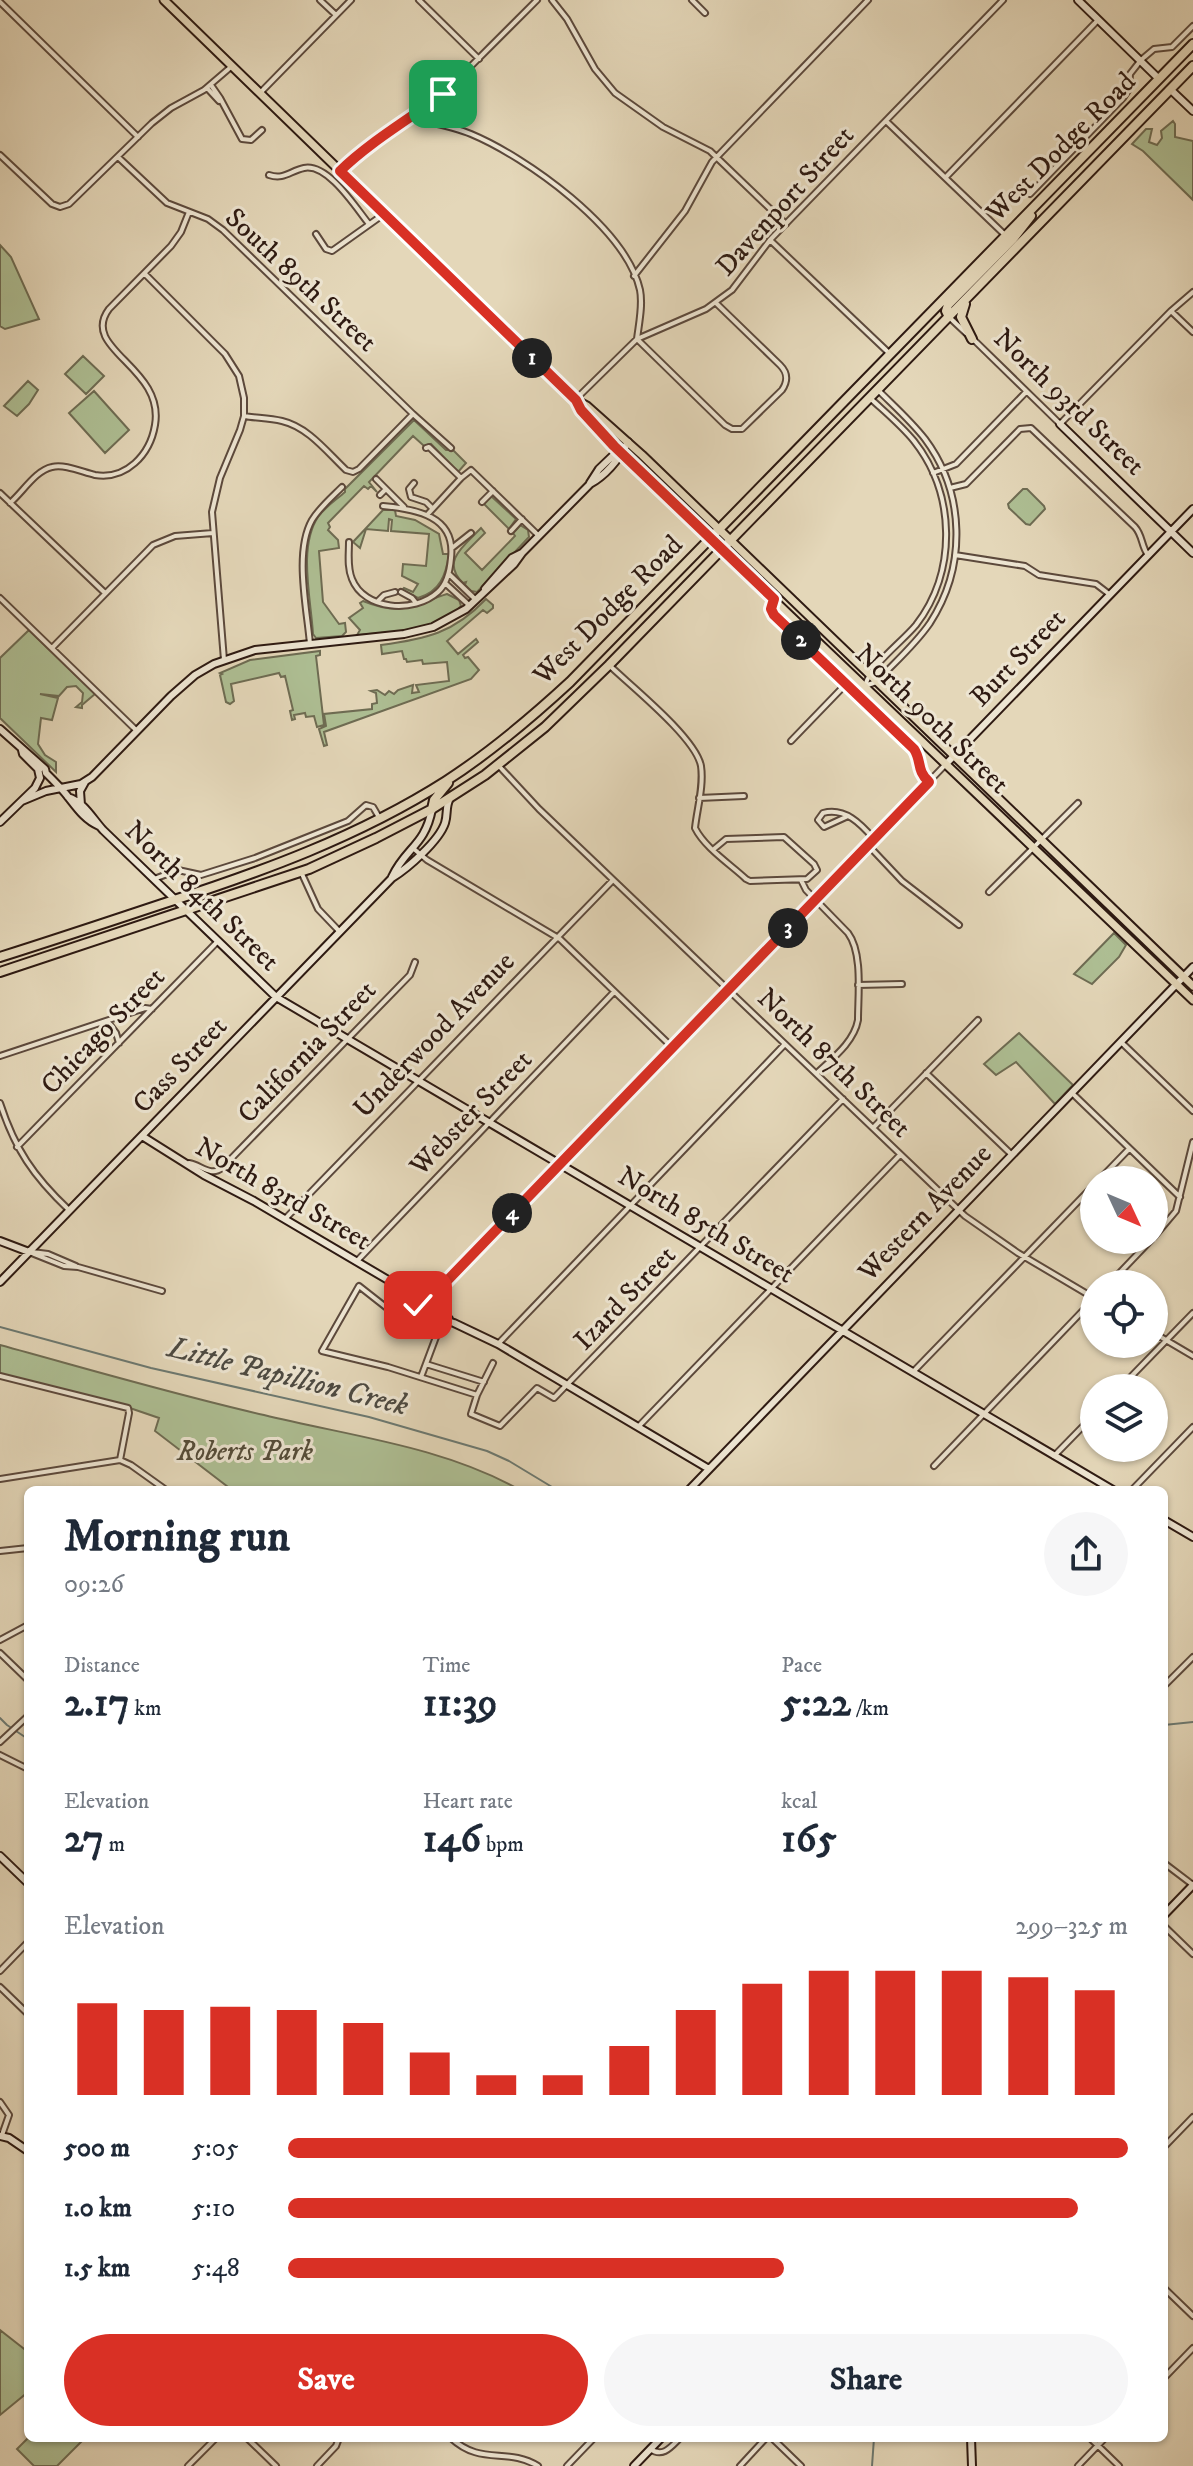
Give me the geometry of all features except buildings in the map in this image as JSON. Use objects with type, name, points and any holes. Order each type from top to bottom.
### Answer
[{"type":"highway","name":"West Dodge Road","points":[[0,957],[272,867],[380,819],[454,775],[501,741],[561,690],[1193,44]]},
{"type":"highway","name":"West Dodge Road","points":[[0,972],[301,872],[432,809],[498,765],[539,733],[609,665],[1193,66]]},
{"type":"highway","points":[[949,317],[946,311],[948,305],[1013,239],[1042,198]]},
{"type":"highway","points":[[972,339],[961,314],[974,291]]},
{"type":"highway","points":[[432,809],[435,798],[454,775]]},
{"type":"main road","name":"North 90th Street","points":[[164,0],[576,400],[584,414],[620,452],[1193,1000]]},
{"type":"main road","name":"North 90th Street","points":[[576,400],[585,404],[628,442],[732,540],[1193,986]]},
{"type":"street","points":[[320,0],[336,15]]},
{"type":"street","points":[[260,93],[351,0]]},
{"type":"street","points":[[419,0],[479,59]]},
{"type":"street","points":[[340,171],[373,142],[411,118],[452,85],[537,0]]},
{"type":"street","points":[[552,0],[595,69],[615,93],[682,138],[710,151],[786,224]]},
{"type":"street","points":[[692,0],[705,13]]},
{"type":"street","points":[[634,276],[685,211],[716,157],[868,0]]},
{"type":"street","name":"Davenport Street","points":[[576,400],[637,339],[694,315],[716,303],[737,285],[770,240],[1003,0]]},
{"type":"street","points":[[1078,0],[1159,79]]},
{"type":"street","points":[[0,2],[138,137]]},
{"type":"street","points":[[946,177],[1098,20]]},
{"type":"street","points":[[1030,194],[1123,98],[1129,89],[1130,74],[1141,60],[1151,51],[1172,47],[1193,26]]},
{"type":"street","points":[[0,155],[52,204],[60,207],[69,204],[163,114],[209,86],[232,66]]},
{"type":"street","points":[[209,86],[244,141],[251,140],[262,130]]},
{"type":"street","points":[[1171,90],[1193,111]]},
{"type":"street","points":[[411,118],[471,134],[507,151],[580,205],[605,233],[634,276],[641,300],[637,339],[722,423],[734,430],[747,426],[782,390],[786,382],[785,370],[716,303]]},
{"type":"street","points":[[886,121],[1005,235]]},
{"type":"street","name":"South 89th Street","points":[[118,157],[162,199],[208,219],[223,230],[451,448]]},
{"type":"street","points":[[269,175],[282,177],[304,168],[318,169],[349,198],[369,224]]},
{"type":"street","points":[[10,503],[48,468],[59,466],[109,475],[130,467],[145,452],[155,423],[152,395],[142,377],[106,341],[102,328],[106,313],[176,239],[189,212]]},
{"type":"street","points":[[316,234],[326,249],[332,251],[384,214]]},
{"type":"street","points":[[770,240],[889,353]]},
{"type":"street","points":[[144,274],[230,361],[244,398],[244,416],[215,492],[212,512],[224,660]]},
{"type":"street","points":[[1060,424],[1193,292]]},
{"type":"street","points":[[1171,311],[1193,332]]},
{"type":"street","name":"North 93rd Street","points":[[949,317],[1193,553]]},
{"type":"street","points":[[865,686],[876,682],[930,623],[947,589],[955,555],[956,521],[950,488],[943,471],[923,437],[878,390]]},
{"type":"street","points":[[933,473],[959,461],[1027,391]]},
{"type":"street","points":[[865,686],[869,675],[917,623],[938,585],[946,531],[943,503],[933,473],[915,442],[870,398]]},
{"type":"street","points":[[244,416],[296,426],[310,435],[346,470],[356,471],[413,414]]},
{"type":"street","points":[[950,488],[966,484],[1020,429],[1028,427],[1135,527],[1148,556]]},
{"type":"street","points":[[915,442],[923,437]]},
{"type":"street","points":[[81,805],[80,791],[86,782],[183,685],[201,671],[255,650],[420,632],[448,621],[470,606],[501,570],[539,536],[590,484],[596,472],[628,442]]},
{"type":"street","points":[[426,448],[429,447],[461,478]]},
{"type":"street","points":[[427,515],[471,470],[539,536]]},
{"type":"street","points":[[376,479],[406,508]]},
{"type":"street","points":[[414,483],[409,489],[411,497],[426,502],[432,508]]},
{"type":"street","points":[[443,486],[448,491]]},
{"type":"street","points":[[310,644],[304,541],[315,515],[342,487]]},
{"type":"street","points":[[380,495],[386,489]]},
{"type":"street","points":[[482,502],[493,491]]},
{"type":"street","points":[[0,493],[105,593]]},
{"type":"street","points":[[349,542],[346,556],[352,579],[366,598],[377,603],[397,605],[416,603],[436,594],[445,582],[452,548],[446,529],[427,515],[406,508],[383,506]]},
{"type":"street","name":"Burt Street","points":[[421,1302],[442,1286],[1193,509]]},
{"type":"street","points":[[511,531],[522,519]]},
{"type":"street","points":[[52,648],[161,540],[213,533]]},
{"type":"street","points":[[452,548],[471,533]]},
{"type":"street","points":[[955,555],[1025,566],[1039,575],[1096,584],[1110,594]]},
{"type":"street","points":[[448,573],[476,600]]},
{"type":"street","points":[[445,582],[470,606]]},
{"type":"street","points":[[377,603],[381,597],[398,592],[416,603]]},
{"type":"street","points":[[0,598],[137,731]]},
{"type":"street","points":[[359,602],[366,598]]},
{"type":"street","points":[[774,599],[771,609],[774,615],[914,749],[921,774],[929,782]]},
{"type":"street","points":[[609,665],[693,747],[701,768],[696,831],[714,849],[750,881],[801,880],[812,877],[817,868],[786,838],[724,839],[714,849]]},
{"type":"street","points":[[791,741],[846,684]]},
{"type":"street","points":[[0,729],[42,773],[48,775]]},
{"type":"street","name":"North 84th Street","points":[[22,750],[36,761],[70,803],[91,823],[99,826]]},
{"type":"street","name":"North 87th Street","points":[[498,765],[613,880],[959,1210],[1024,1257],[1080,1291]]},
{"type":"street","points":[[0,822],[38,784],[38,769]]},
{"type":"street","points":[[22,801],[86,782]]},
{"type":"street","points":[[699,798],[744,796]]},
{"type":"street","name":"North 84th Street","points":[[68,797],[74,798],[95,818],[99,826],[276,997]]},
{"type":"street","name":"Cass Street","points":[[0,1282],[392,878],[420,855],[444,827],[446,805],[450,798]]},
{"type":"street","points":[[989,892],[1078,803]]},
{"type":"street","points":[[154,879],[178,870],[200,875],[255,858],[349,821],[366,805],[373,807],[380,819]]},
{"type":"street","name":"Cass Street","points":[[392,878],[399,864],[428,828],[432,809]]},
{"type":"street","points":[[848,816],[824,827],[818,820],[823,813],[838,811],[848,816],[860,823],[874,839]]},
{"type":"street","points":[[868,845],[902,881],[959,925]]},
{"type":"street","points":[[414,849],[557,937],[672,1047]]},
{"type":"street","points":[[301,872],[318,909],[340,932]]},
{"type":"street","name":"Underwood Avenue","points":[[285,1219],[613,880]]},
{"type":"street","points":[[801,880],[815,900],[854,941],[857,953],[856,1030],[817,1074]]},
{"type":"street","name":"Chicago Street","points":[[17,1147],[218,941]]},
{"type":"street","name":"California Street","points":[[222,1168],[410,975],[415,962]]},
{"type":"street","name":"Western Avenue","points":[[693,1486],[1193,967]]},
{"type":"street","points":[[858,985],[902,984]]},
{"type":"street","name":"Webster Street","points":[[357,1261],[614,992]]},
{"type":"street","name":"North 85th Street","points":[[276,997],[1106,1486]]},
{"type":"street","points":[[0,1056],[145,1008],[152,1009]]},
{"type":"street","points":[[873,1128],[978,1020]]},
{"type":"street","points":[[107,1021],[119,1043]]},
{"type":"street","points":[[1121,1042],[1193,1111]]},
{"type":"street","points":[[498,1344],[785,1044]]},
{"type":"street","points":[[926,1073],[1012,1155]]},
{"type":"street","points":[[1072,1093],[1180,1197]]},
{"type":"street","name":"Izard Street","points":[[568,1385],[843,1099]]},
{"type":"street","points":[[0,1103],[17,1147],[37,1178],[70,1211]]},
{"type":"street","name":"North 83rd Street","points":[[142,1136],[357,1261],[421,1302]]},
{"type":"street","points":[[1168,1222],[1180,1197],[1193,1142]]},
{"type":"street","points":[[1113,1166],[1129,1149]]},
{"type":"street","points":[[638,1427],[901,1155]]},
{"type":"street","points":[[185,1163],[198,1165],[211,1173],[222,1168]]},
{"type":"street","points":[[222,1168],[219,1179],[222,1185]]},
{"type":"street","points":[[913,1372],[1080,1199]]},
{"type":"street","points":[[0,1241],[64,1266],[78,1267],[162,1291]]},
{"type":"street","points":[[1123,1270],[1138,1254]]},
{"type":"street","points":[[421,1377],[436,1337],[433,1330],[401,1319],[359,1286],[322,1351],[477,1395]]},
{"type":"street","name":"Burt Street","points":[[433,1306],[442,1286]]},
{"type":"street","points":[[421,1302],[433,1306],[454,1323]]},
{"type":"street","points":[[421,1302],[425,1315]]},
{"type":"street","points":[[417,1324],[433,1306]]},
{"type":"street","points":[[1168,1339],[1193,1313]]},
{"type":"street","points":[[934,1466],[1080,1314]]},
{"type":"street","points":[[425,1315],[454,1323],[498,1344],[709,1469]]},
{"type":"street","points":[[1168,1342],[1193,1356]]},
{"type":"street","points":[[1134,1374],[1149,1358]]},
{"type":"street","points":[[493,1363],[471,1414],[500,1426],[537,1388],[554,1398],[568,1385]]},
{"type":"street","points":[[426,1364],[484,1382]]},
{"type":"street","points":[[0,1376],[128,1408],[120,1460]]},
{"type":"street","points":[[1136,1486],[1193,1427]]},
{"type":"street","points":[[1054,1456],[1080,1429]]},
{"type":"street","points":[[0,1479],[120,1460],[160,1486]]},
{"type":"street","points":[[1168,1522],[1193,1537]]},
{"type":"street","points":[[0,1551],[24,1548]]},
{"type":"street","points":[[0,1640],[24,1627]]},
{"type":"street","points":[[0,1653],[24,1676]]},
{"type":"street","points":[[1168,1682],[1193,1657]]},
{"type":"street","points":[[0,1742],[24,1719]]},
{"type":"street","points":[[0,1755],[24,1767]]},
{"type":"street","points":[[0,1856],[24,1879]]},
{"type":"street","points":[[1168,1866],[1193,1885],[1168,1911]]},
{"type":"street","points":[[1168,1930],[1193,1954]]},
{"type":"street","points":[[0,1971],[24,1946]]},
{"type":"street","points":[[0,1987],[24,2010]]},
{"type":"street","points":[[0,2102],[9,2115],[1,2136],[24,2148]]},
{"type":"street","points":[[1168,2143],[1193,2117]]},
{"type":"street","points":[[1168,2292],[1193,2316]]},
{"type":"street","points":[[1168,2374],[1193,2348]]},
{"type":"street","points":[[188,2466],[212,2442]]},
{"type":"street","points":[[251,2442],[276,2466]]},
{"type":"street","points":[[317,2466],[338,2442]]},
{"type":"street","points":[[456,2442],[477,2455],[518,2458],[538,2466]]},
{"type":"street","points":[[567,2466],[590,2442]]},
{"type":"street","points":[[634,2466],[657,2442]]},
{"type":"street","points":[[650,2449],[664,2452],[675,2442]]},
{"type":"street","points":[[740,2466],[765,2442]]},
{"type":"street","points":[[774,2442],[801,2466]]},
{"type":"street","points":[[971,2442],[972,2466]]},
{"type":"street","points":[[1094,2442],[1119,2466]]},
{"type":"street","points":[[1078,2466],[1102,2442]]},
{"type":"green space","points":[[1173,121],[1175,137],[1193,141],[1193,200],[1132,144],[1146,129],[1152,129],[1149,142],[1157,145],[1162,138],[1161,131]]},
{"type":"green space","points":[[0,245],[11,257],[39,319],[5,329],[0,326]]},
{"type":"green space","points":[[83,356],[104,376],[86,394],[65,374]]},
{"type":"green space","points":[[28,381],[38,390],[17,416],[4,406]]},
{"type":"green space","points":[[94,391],[129,430],[105,453],[69,413]]},
{"type":"green space","points":[[414,420],[446,450],[453,450],[466,463],[458,472],[431,444],[424,446],[413,436],[369,482],[377,492],[371,486],[368,489],[364,486],[328,523],[328,530],[338,540],[339,548],[319,551],[323,602],[339,624],[345,623],[346,632],[342,636],[316,638],[313,634],[307,574],[308,543],[312,529],[324,510]]},
{"type":"green space","points":[[1023,489],[1027,489],[1045,509],[1030,525],[1008,504]]},
{"type":"green space","points":[[491,496],[516,519],[509,529],[484,504]]},
{"type":"green space","points":[[383,510],[395,510],[396,516],[415,520],[439,534],[443,554],[449,554],[441,582],[432,592],[418,598],[402,590],[413,592],[418,584],[402,576],[403,564],[426,566],[429,534],[391,531],[392,520],[389,519],[388,531],[366,529],[360,548],[353,542]]},
{"type":"green space","points":[[520,525],[528,530],[529,537],[477,592],[471,591],[454,568],[454,560],[462,547],[481,528],[485,533],[465,553],[482,570],[515,536],[513,533]]},
{"type":"green space","points":[[447,594],[459,600],[461,606],[440,622],[426,627],[357,635],[360,630],[349,618],[363,608],[360,603],[363,601],[398,609]]},
{"type":"green space","points":[[486,599],[493,608],[487,613],[483,610],[447,641],[458,654],[476,639],[478,642],[463,655],[479,670],[471,679],[324,732],[327,745],[324,746],[319,729],[326,726],[324,714],[372,709],[372,704],[377,703],[376,693],[371,691],[394,694],[413,685],[412,693],[419,692],[416,685],[449,681],[447,662],[407,662],[402,651],[382,654],[381,645],[412,640],[451,627]]},
{"type":"green space","points":[[29,630],[95,694],[82,708],[76,707],[82,702],[83,693],[76,686],[67,687],[59,696],[40,694],[58,698],[52,720],[41,718],[38,744],[45,755],[56,762],[56,772],[0,718],[0,658]]},
{"type":"green space","points":[[320,651],[320,655],[316,656],[324,725],[317,727],[314,716],[306,717],[305,713],[294,715],[295,719],[292,720],[290,711],[293,710],[285,676],[281,677],[279,673],[231,684],[234,701],[230,704],[226,702],[220,673],[250,660]]},
{"type":"green space","points":[[1114,933],[1126,945],[1119,957],[1092,984],[1074,974]]},
{"type":"green space","points":[[1019,1033],[1073,1085],[1055,1104],[1016,1062],[996,1075],[984,1064]]},
{"type":"green space","name":"Roberts Park","points":[[0,1345],[198,1399],[427,1452],[512,1486],[227,1486],[155,1431],[159,1418],[124,1406],[0,1376]]},
{"type":"green space","points":[[0,2330],[24,2349],[24,2395],[0,2415]]},
{"type":"green space","points":[[24,2442],[81,2442],[57,2466],[34,2466],[17,2449]]},
{"type":"waterway","name":"Little Papillion Creek","points":[[0,1327],[151,1368],[369,1417],[487,1451],[550,1486]]},
{"type":"waterway","points":[[0,1718],[24,1736]]},
{"type":"waterway","name":"Little Papillion Creek","points":[[1168,1725],[1193,1722]]},
{"type":"waterway","points":[[872,2466],[874,2442]]},
{"type":"route","points":[[418,1305],[442,1286],[929,782],[921,774],[914,749],[774,615],[771,606],[774,599],[622,454],[584,414],[576,400],[340,171],[373,142],[443,94]]}]
